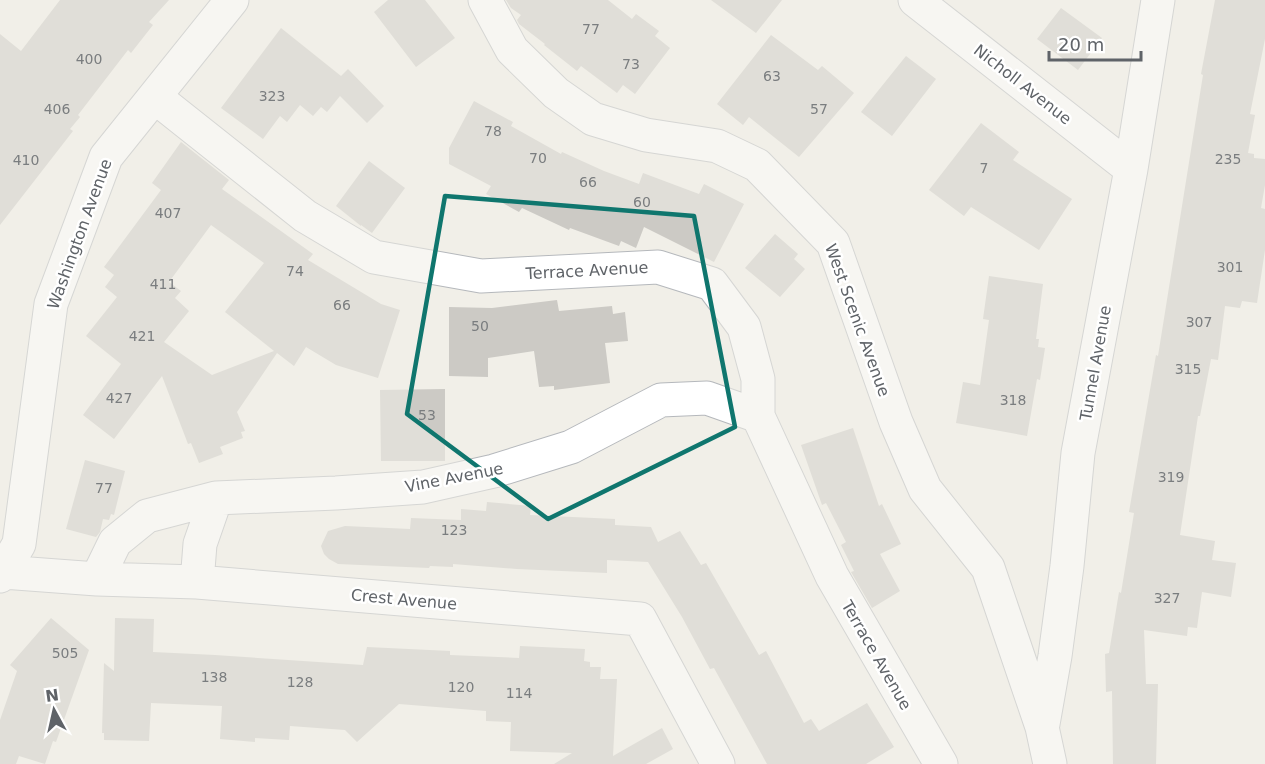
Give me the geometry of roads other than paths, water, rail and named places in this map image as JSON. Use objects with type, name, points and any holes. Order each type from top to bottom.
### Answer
[{"type":"street","name":"Washington Avenue","points":[[2,574],[19,544],[51,304],[106,157],[232,0]]},
{"type":"street","name":"West Scenic Avenue","points":[[485,0],[513,50],[556,93],[593,119],[645,135],[717,146],[757,165],[833,243],[896,422],[925,489],[988,568],[1042,727],[1050,764]]},
{"type":"street","name":"Nicholl Avenue","points":[[915,0],[1131,169]]},
{"type":"street","name":"Tunnel Avenue","points":[[1042,727],[1056,656],[1078,453],[1131,169],[1158,0]]},
{"type":"street","name":"Terrace Avenue","points":[[155,97],[305,216],[374,257],[481,276],[658,267],[712,284],[744,327],[758,379],[758,416],[832,576],[941,764]]},
{"type":"street","name":"Vine Avenue","points":[[97,579],[115,542],[147,516],[216,498],[423,487],[464,478],[571,447],[661,400],[708,398],[758,416]]},
{"type":"street","points":[[197,582],[200,544],[216,498]]},
{"type":"street","name":"Crest Avenue","points":[[2,574],[197,582],[640,619],[718,764]]}]
